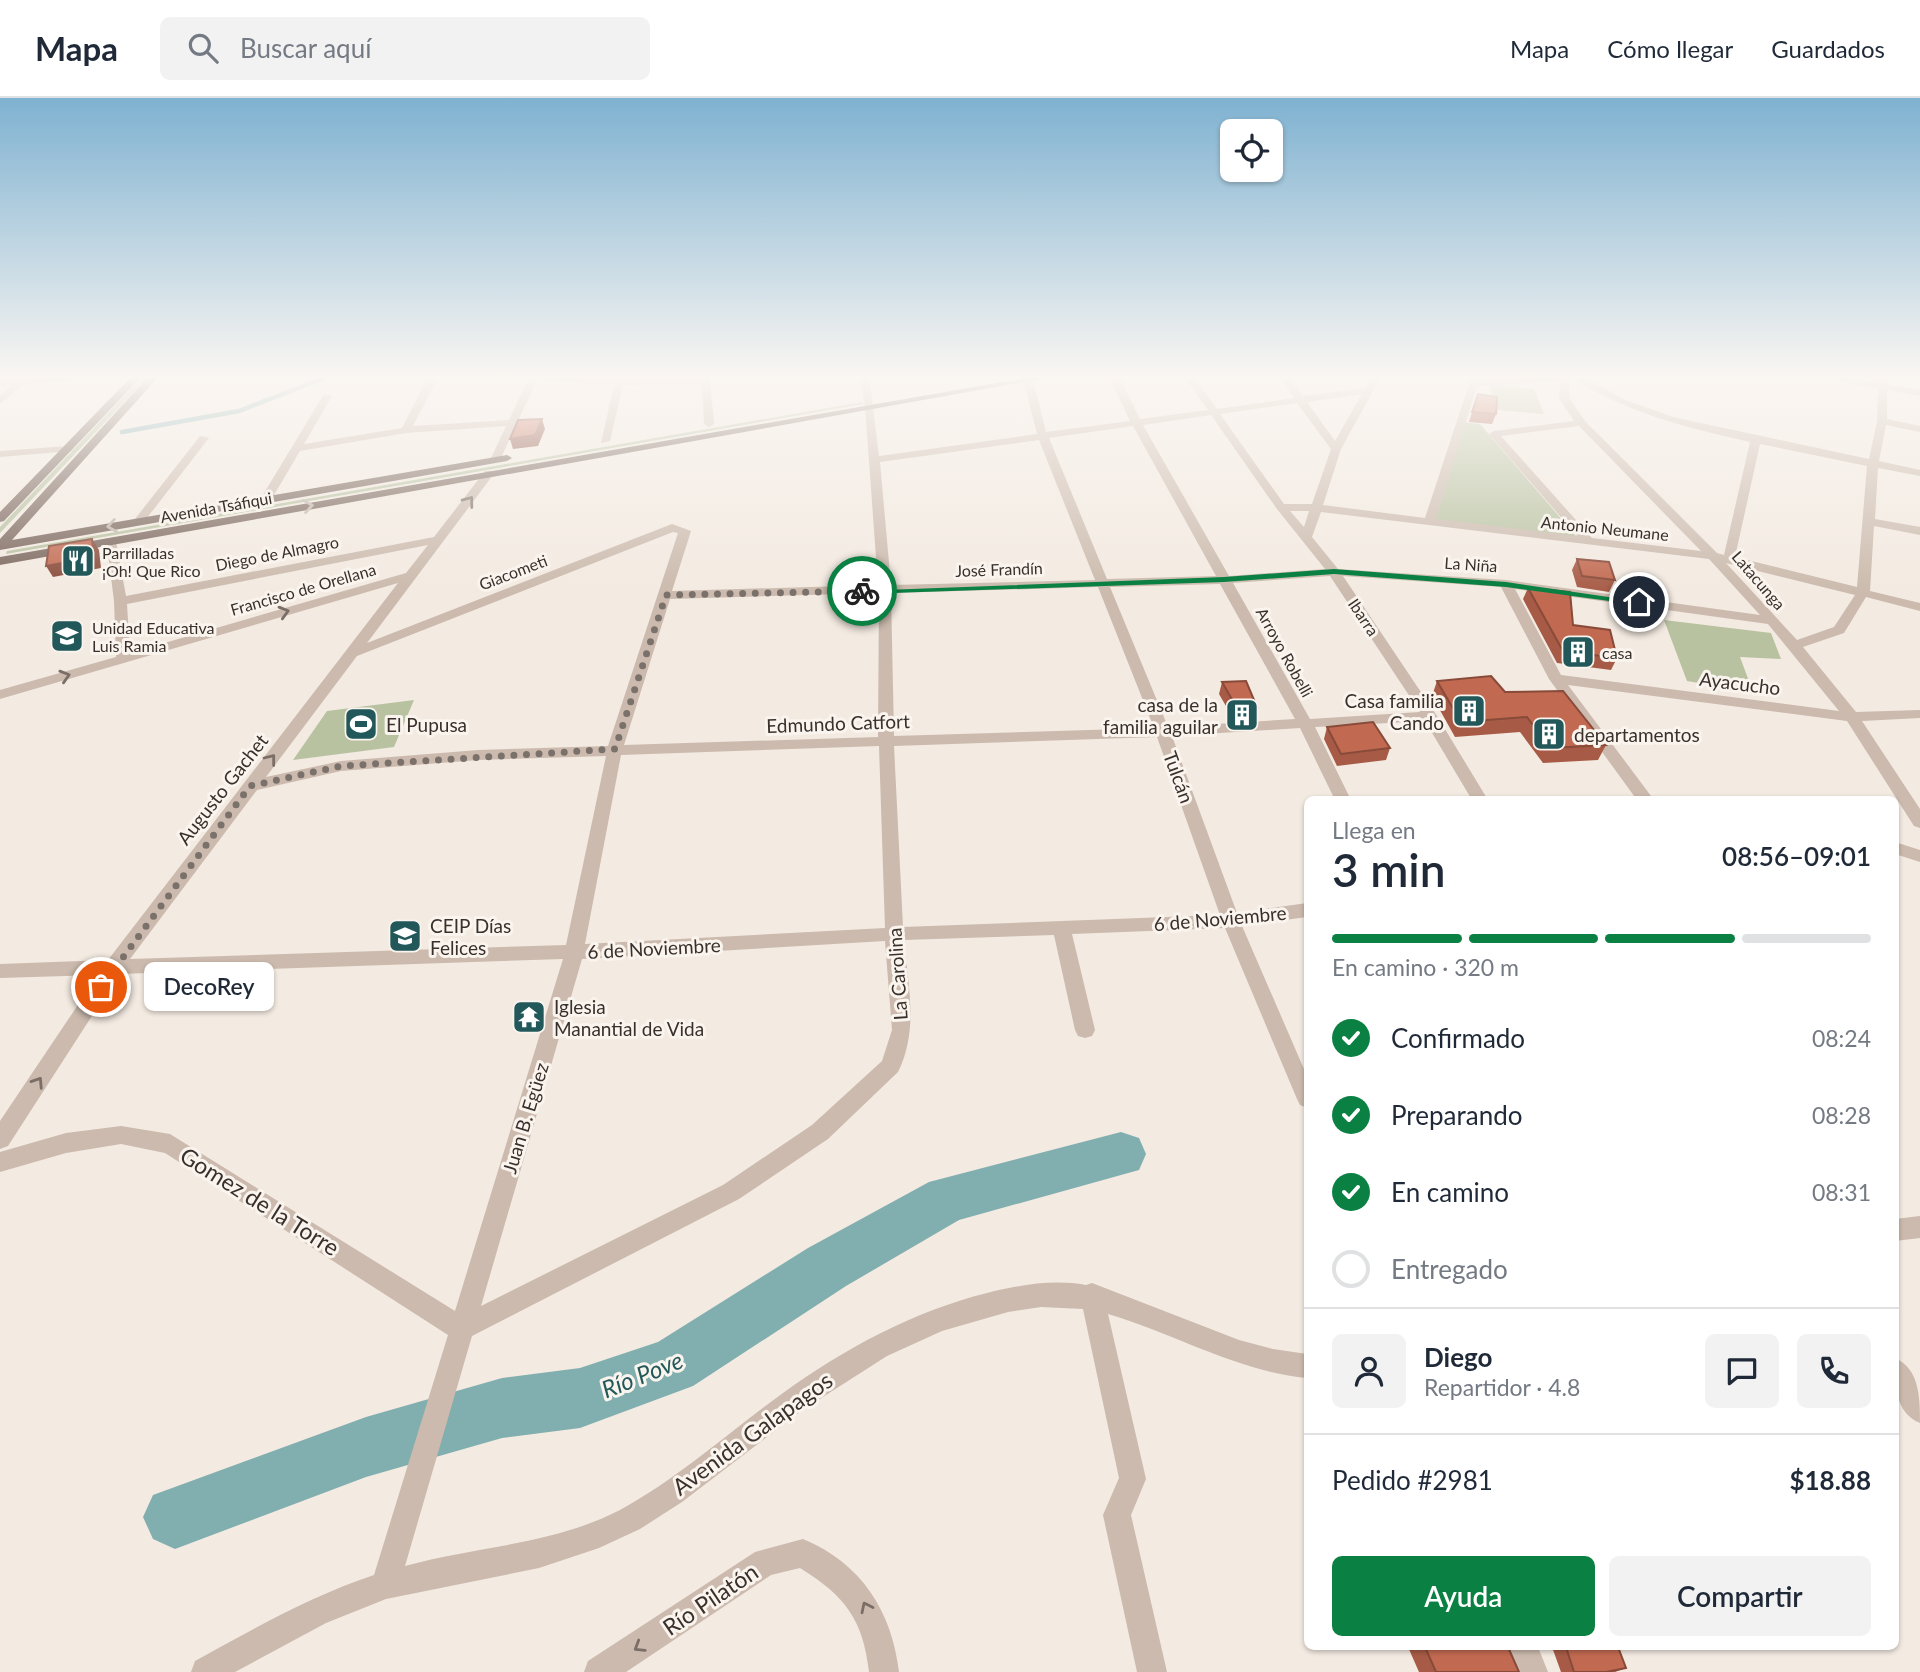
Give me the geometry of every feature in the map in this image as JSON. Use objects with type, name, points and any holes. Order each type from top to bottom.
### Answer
[{"type":"main road","points":[[0,546],[88,448]]},
{"type":"main road","name":"Avenida Tsáfiqui","points":[[0,561],[599,448]]},
{"type":"main road","points":[[0,519],[68,449]]},
{"type":"main road","name":"Avenida Tsáfiqui","points":[[0,546],[267,498],[492,467],[519,456]]},
{"type":"street","points":[[139,521],[196,448]]},
{"type":"street","points":[[267,498],[297,448]]},
{"type":"street","name":"Augusto Gachet","points":[[0,1139],[115,965],[441,539],[492,467],[500,448]]},
{"type":"street","name":"La Carolina","points":[[461,1329],[731,1192],[820,1132],[891,1066],[902,1030],[894,934],[886,740],[885,591],[872,448]]},
{"type":"street","points":[[873,460],[951,448]]},
{"type":"street","name":"Tulcán","points":[[1048,448],[1163,732],[1231,921],[1304,1092]]},
{"type":"street","name":"Arroyo Robelli","points":[[1151,448],[1306,725],[1341,796]]},
{"type":"street","name":"Ibarra","points":[[1241,448],[1281,507],[1334,572],[1430,716],[1477,796]]},
{"type":"street","points":[[1429,523],[1452,448]]},
{"type":"street","points":[[1507,448],[1590,542]]},
{"type":"street","name":"Latacunga","points":[[1607,448],[1715,556],[1793,646],[1851,717],[1916,816]]},
{"type":"street","points":[[1729,559],[1754,448]]},
{"type":"street","points":[[1800,448],[1920,473]]},
{"type":"street","points":[[1793,646],[1839,631],[1863,592],[1876,448]]},
{"type":"street","points":[[0,454],[68,449]]},
{"type":"street","points":[[1306,538],[1336,449]]},
{"type":"street","name":"Antonio Neumane","points":[[1281,507],[1317,508],[1715,556],[1920,607]]},
{"type":"street","points":[[1869,521],[1920,531]]},
{"type":"street","name":"Giacometi","points":[[356,652],[672,528],[682,528]]},
{"type":"street","name":"Juan B. Egüez","points":[[385,1585],[574,952],[615,749],[666,595],[685,530],[682,528]]},
{"type":"street","name":"Diego de Almagro","points":[[120,601],[441,539]]},
{"type":"street","points":[[110,541],[120,601],[123,659]]},
{"type":"street","name":"José Frandín","points":[[666,595],[1224,580],[1334,572]]},
{"type":"street","name":"La Niña","points":[[1334,572],[1506,584],[1771,620]]},
{"type":"street","name":"Francisco de Orellana","points":[[0,695],[414,575]]},
{"type":"street","points":[[1506,584],[1556,679],[1643,796]]},
{"type":"street","name":"Ayacucho","points":[[1556,679],[1851,717],[1920,714]]},
{"type":"street","name":"Edmundo Catfort","points":[[250,786],[341,766],[615,749],[1163,732],[1430,716]]},
{"type":"street","points":[[1899,849],[1920,856]]},
{"type":"street","name":"6 de Noviembre","points":[[0,971],[115,965],[574,952],[894,934],[1231,921],[1304,910]]},
{"type":"street","points":[[1062,928],[1085,1030]]},
{"type":"street","name":"Gomez de la Torre","points":[[0,1162],[66,1143],[121,1135],[170,1144],[461,1329]]},
{"type":"street","points":[[1899,1230],[1920,1227]]},
{"type":"street","name":"Avenida Galapagos","points":[[206,1672],[284,1629],[385,1585],[447,1570],[546,1555],[589,1540],[631,1519],[677,1489],[817,1384],[879,1349],[929,1326],[1010,1300],[1068,1294],[1091,1295],[1129,1306],[1251,1356],[1280,1365],[1304,1366]]},
{"type":"street","points":[[1091,1295],[1133,1479],[1117,1515],[1135,1606],[1152,1672]]},
{"type":"street","points":[[1899,1377],[1920,1410]]},
{"type":"street","name":"Río Pilatón","points":[[599,1672],[765,1562],[803,1553],[834,1571],[864,1601],[883,1651],[884,1672]]},
{"type":"street","points":[[1524,1650],[1532,1672]]},
{"type":"green space","points":[[74,448],[80,448],[0,533],[0,527]]},
{"type":"green space","points":[[595,448],[610,448],[6,554],[7,551]]},
{"type":"green space","points":[[1453,448],[1501,448],[1581,542],[1429,523]]},
{"type":"green space","points":[[1664,620],[1771,633],[1781,659],[1740,657],[1753,692],[1687,681]]},
{"type":"green space","name":"El Pupusa","points":[[414,700],[394,747],[293,760],[327,711]]},
{"type":"building","points":[[92,539],[94,557],[46,566],[49,546]]},
{"type":"building","points":[[1577,559],[1609,562],[1615,580],[1582,576]]},
{"type":"building","points":[[1528,588],[1570,592],[1573,625],[1610,630],[1617,658],[1563,651]]},
{"type":"building","points":[[1491,676],[1505,692],[1563,691],[1606,745],[1550,748],[1527,717],[1461,722],[1437,681]]},
{"type":"building","points":[[1246,681],[1257,707],[1237,708],[1222,682]]},
{"type":"building","points":[[1373,722],[1390,748],[1341,754],[1327,727]]},
{"type":"building","points":[[1426,1650],[1509,1650],[1519,1672],[1436,1672]]},
{"type":"building","points":[[1567,1650],[1619,1650],[1626,1668],[1606,1672],[1574,1672]]},
{"type":"waterway","name":"Río Pove","points":[[175,1517],[366,1447],[502,1408],[580,1398],[673,1366],[827,1267],[947,1199],[1121,1154]]},
{"type":"way so far","points":[[101,987],[250,786],[341,766],[478,755],[615,749],[666,595],[862,591]]},
{"type":"place","name":"Parrilladas ¡Oh! Que Rico","points":[[78,561]]},
{"type":"place","name":"Unidad Educativa Luis Ramia","points":[[67,636]]},
{"type":"place","name":"casa","points":[[1578,652]]},
{"type":"place","name":"Casa familia Cando","points":[[1469,711]]},
{"type":"place","name":"casa de la familia aguilar","points":[[1242,715]]},
{"type":"place","name":"El Pupusa","points":[[361,724]]},
{"type":"place","name":"departamentos","points":[[1549,734]]},
{"type":"place","name":"CEIP Días Felices","points":[[405,936]]},
{"type":"place","name":"DecoRey","points":[[101,987]]},
{"type":"place","name":"Iglesia Manantial de Vida","points":[[529,1017]]},
{"type":"route","points":[[862,591],[1224,580],[1334,572],[1506,584],[1639,602]]}]
